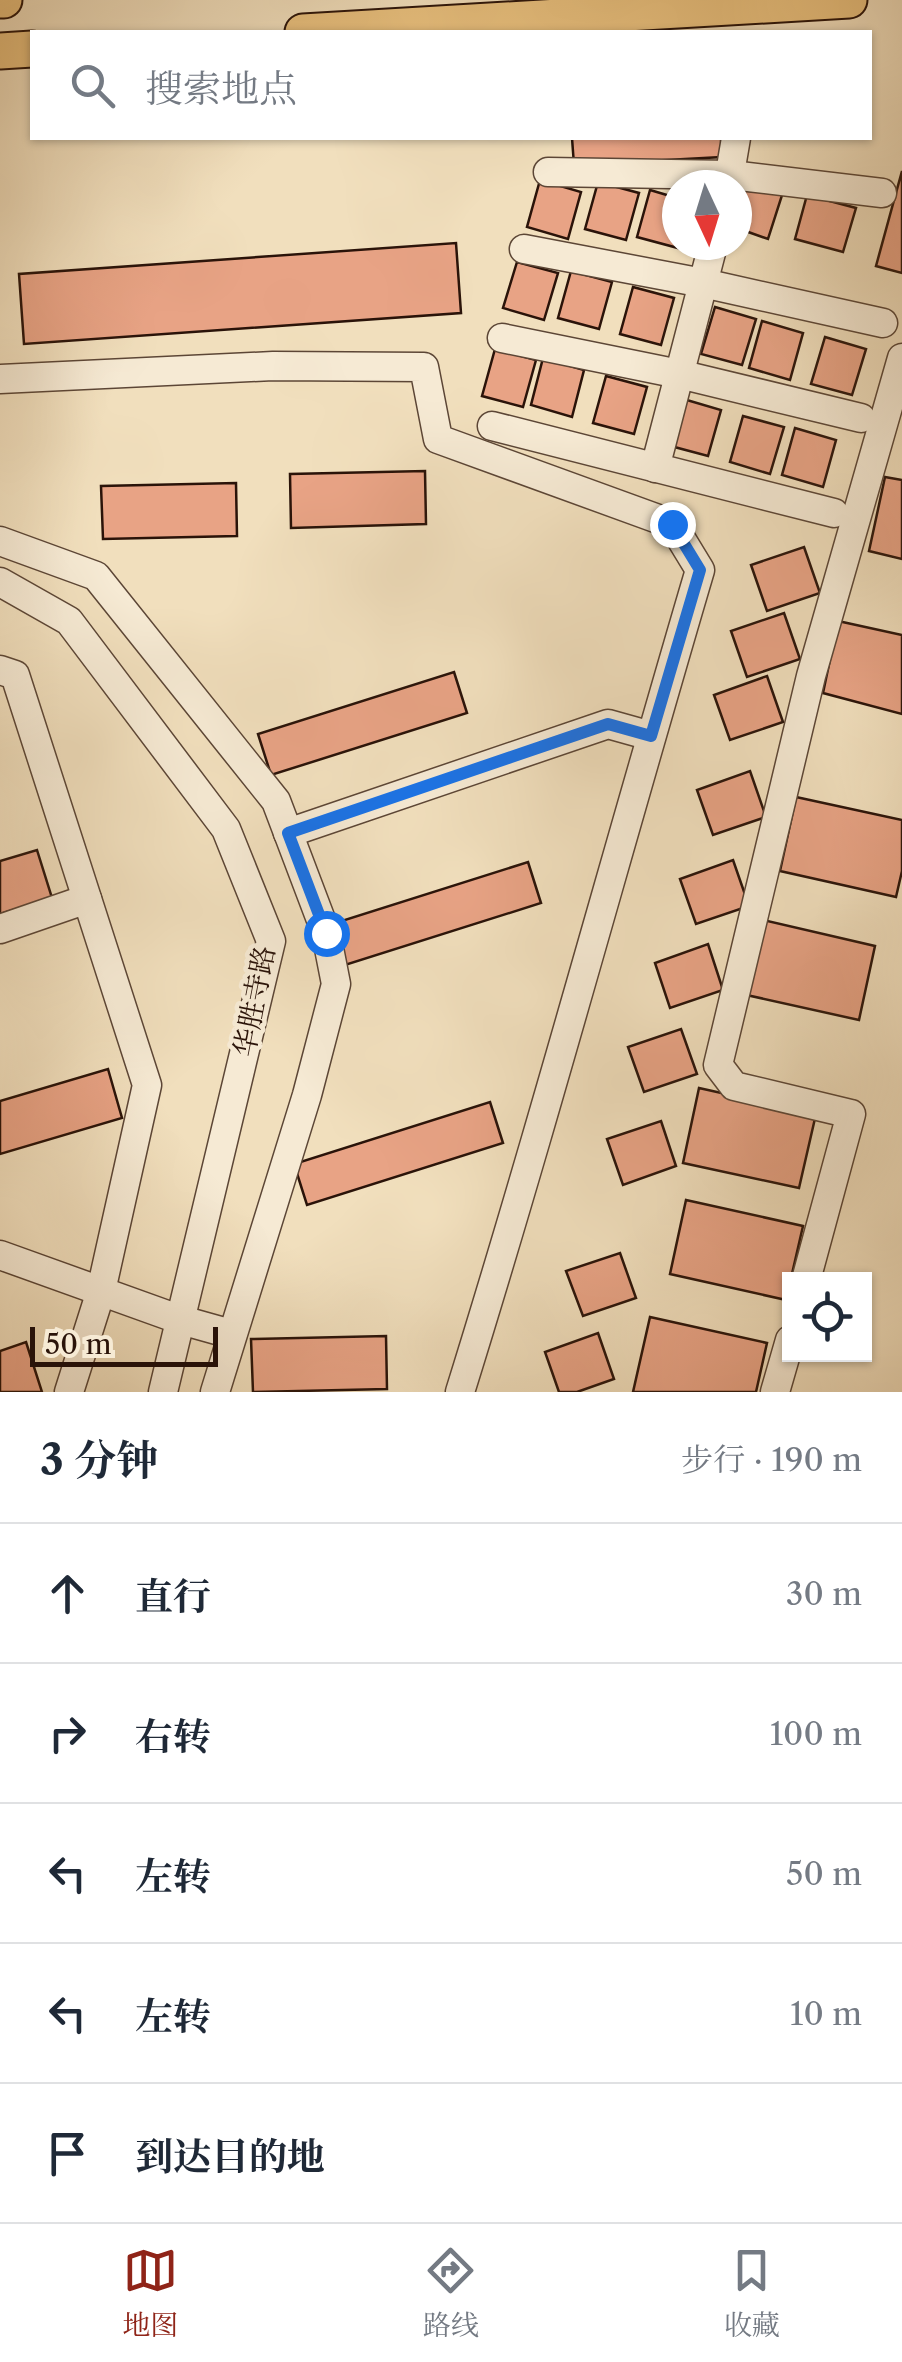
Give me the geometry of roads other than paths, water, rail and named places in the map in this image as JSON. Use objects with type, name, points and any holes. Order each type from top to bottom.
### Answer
[{"type":"main road","points":[[337,30],[849,0]]},
{"type":"main road","points":[[0,50],[30,48]]},
{"type":"street","points":[[731,170],[736,140]]},
{"type":"street","points":[[548,172],[662,177]]},
{"type":"street","points":[[752,182],[882,193]]},
{"type":"street","points":[[524,249],[884,323]]},
{"type":"street","points":[[655,468],[708,260]]},
{"type":"street","points":[[502,338],[679,374],[861,418]]},
{"type":"street","points":[[808,1272],[851,1114],[734,1086],[718,1064],[811,676],[902,358]]},
{"type":"street","points":[[0,379],[273,366],[424,367],[438,440],[672,524],[700,570],[595,924],[531,1164],[460,1392]]},
{"type":"street","points":[[492,426],[834,513]]},
{"type":"street","points":[[0,541],[96,576],[276,801],[326,933],[336,984],[307,1096],[214,1392]]},
{"type":"street","name":"华胜寺路","points":[[0,582],[69,621],[226,828],[271,940],[163,1392]]},
{"type":"street","points":[[0,670],[15,675],[146,1085],[102,1291],[69,1392]]},
{"type":"street","points":[[288,833],[608,724],[651,736]]},
{"type":"street","points":[[0,929],[87,900]]},
{"type":"street","points":[[0,1255],[230,1334]]},
{"type":"street","points":[[776,1392],[784,1362]]}]
